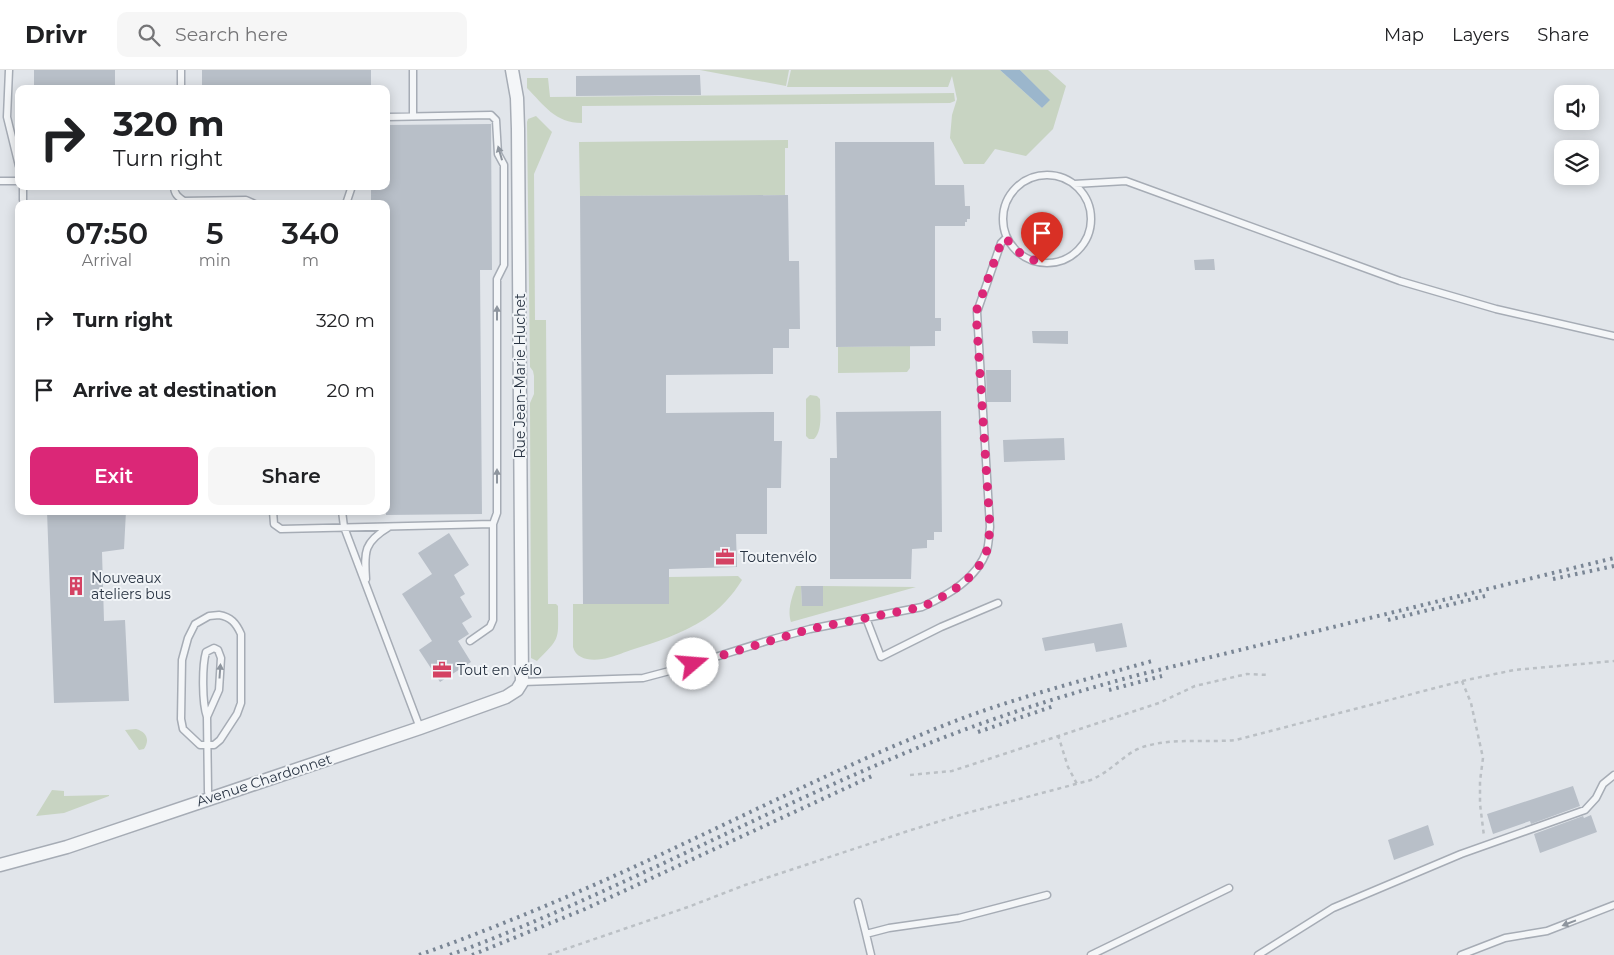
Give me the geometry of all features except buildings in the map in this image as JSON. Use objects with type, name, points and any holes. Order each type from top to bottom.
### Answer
[{"type":"street","name":"Rue Jean-Marie Huchet","points":[[512,70],[518,129],[522,682]]},
{"type":"street","name":"Avenue Chardonnet","points":[[0,865],[66,847],[420,728],[506,697],[517,690],[522,682]]},
{"type":"lane","points":[[9,70],[7,117],[15,150]]},
{"type":"lane","points":[[181,70],[181,85]]},
{"type":"lane","points":[[413,70],[413,116]]},
{"type":"lane","points":[[390,117],[491,115],[496,120],[498,154],[504,165],[504,265],[497,279],[497,513],[492,524],[493,620],[490,628],[470,641]]},
{"type":"lane","points":[[1050,175],[1061,177],[1074,184],[1082,192],[1089,206],[1091,215],[1089,230],[1082,245],[1071,255],[1058,261],[1042,263],[1026,258],[1006,238],[1002,223],[1004,207],[1012,192],[1023,181],[1034,176],[1050,175]]},
{"type":"lane","points":[[0,181],[15,181]]},
{"type":"lane","points":[[1074,184],[1126,181],[1400,281],[1496,309],[1614,336]]},
{"type":"lane","points":[[22,190],[23,200]]},
{"type":"lane","points":[[522,682],[643,678],[677,670],[782,636],[837,622],[922,607],[937,600],[972,575],[987,549],[990,527],[976,312],[1001,243],[1006,238]]},
{"type":"lane","points":[[273,515],[274,524],[281,528],[492,524]]},
{"type":"lane","points":[[342,515],[344,528],[420,728]]},
{"type":"lane","points":[[367,588],[366,549],[374,536],[389,526]]},
{"type":"lane","points":[[866,618],[881,657],[941,628],[998,604]]},
{"type":"lane","points":[[219,615],[229,617],[236,624],[241,634],[242,694],[237,714],[226,733],[214,745],[207,745],[200,745],[183,729],[180,719],[182,660],[188,638],[195,624],[209,616],[219,615]]},
{"type":"lane","points":[[207,717],[219,690],[221,658],[218,650],[214,648],[206,652],[205,656],[204,701],[207,717],[208,791],[210,798]]},
{"type":"lane","points":[[1258,955],[1334,908],[1486,845],[1585,810],[1596,798],[1603,784],[1614,776]]},
{"type":"lane","points":[[1092,955],[1229,888]]},
{"type":"lane","points":[[866,934],[889,928],[959,918],[1047,895]]},
{"type":"lane","points":[[858,902],[871,955]]},
{"type":"lane","points":[[1461,955],[1505,938],[1547,931],[1614,905]]},
{"type":"path","points":[[548,955],[688,907],[745,885],[908,831],[963,814],[1091,780],[1139,749],[1157,743],[1236,740],[1462,680],[1514,670],[1614,661]]},
{"type":"path","points":[[910,775],[952,771],[1159,703],[1195,686],[1247,674],[1269,675]]},
{"type":"path","points":[[1462,680],[1471,703],[1483,758],[1480,780],[1480,804],[1486,845]]},
{"type":"path","points":[[1058,735],[1065,759],[1077,784]]},
{"type":"green space","points":[[700,70],[789,70],[786,86]]},
{"type":"green space","points":[[791,70],[1000,70],[1042,108],[1049,100],[1020,70],[1048,70],[1066,86],[1053,129],[1026,156],[995,149],[984,164],[964,164],[950,138],[952,115],[957,99],[952,76],[948,87],[787,87]]},
{"type":"green space","points":[[527,78],[548,78],[550,97],[954,93],[955,101],[950,103],[582,106],[582,123],[564,120],[551,112],[527,88]]},
{"type":"green space","points":[[536,116],[552,132],[534,174],[535,320],[546,320],[548,604],[556,604],[558,606],[558,632],[554,642],[537,661],[531,658],[530,403],[534,394],[534,376],[530,367],[527,122],[528,119]]},
{"type":"green space","points":[[788,140],[788,148],[785,148],[785,195],[580,196],[579,142]]},
{"type":"green space","points":[[910,346],[910,368],[907,372],[838,373],[838,347]]},
{"type":"green space","points":[[810,395],[817,396],[820,399],[820,426],[814,439],[809,439],[806,436],[806,399]]},
{"type":"green space","points":[[738,576],[742,580],[720,607],[705,619],[678,633],[613,657],[593,660],[580,657],[573,647],[573,604],[669,604],[669,577]]},
{"type":"green space","points":[[796,586],[801,586],[802,606],[823,606],[823,586],[916,587],[791,622],[790,608]]},
{"type":"green space","points":[[136,729],[145,734],[147,742],[144,749],[139,750],[125,730]]},
{"type":"green space","points":[[52,790],[64,791],[64,796],[109,796],[64,813],[36,816]]},
{"type":"water","points":[[1000,70],[1020,70],[1050,100],[1042,108]]},
{"type":"railway","points":[[450,955],[564,909],[842,780],[898,756],[1016,711],[1138,675],[1614,558]]},
{"type":"railway","points":[[1553,579],[1614,566]]},
{"type":"railway","points":[[1388,620],[1485,596]]},
{"type":"railway","points":[[419,955],[519,917],[585,889],[907,740],[1019,699],[1152,661]]},
{"type":"railway","points":[[1109,690],[1162,676]]},
{"type":"railway","points":[[978,732],[1054,706]]},
{"type":"railway","points":[[472,955],[585,909],[872,776]]},
{"type":"place","name":"Toutenvélo","points":[[725,557]]},
{"type":"place","name":"Nouveaux ateliers bus","points":[[76,586]]},
{"type":"place","name":"Tout en vélo","points":[[442,670]]},
{"type":"route","points":[[693,664],[773,639],[837,622],[922,607],[937,600],[972,575],[987,549],[990,527],[976,312],[1001,243],[1006,238],[1026,258],[1042,263]]}]
